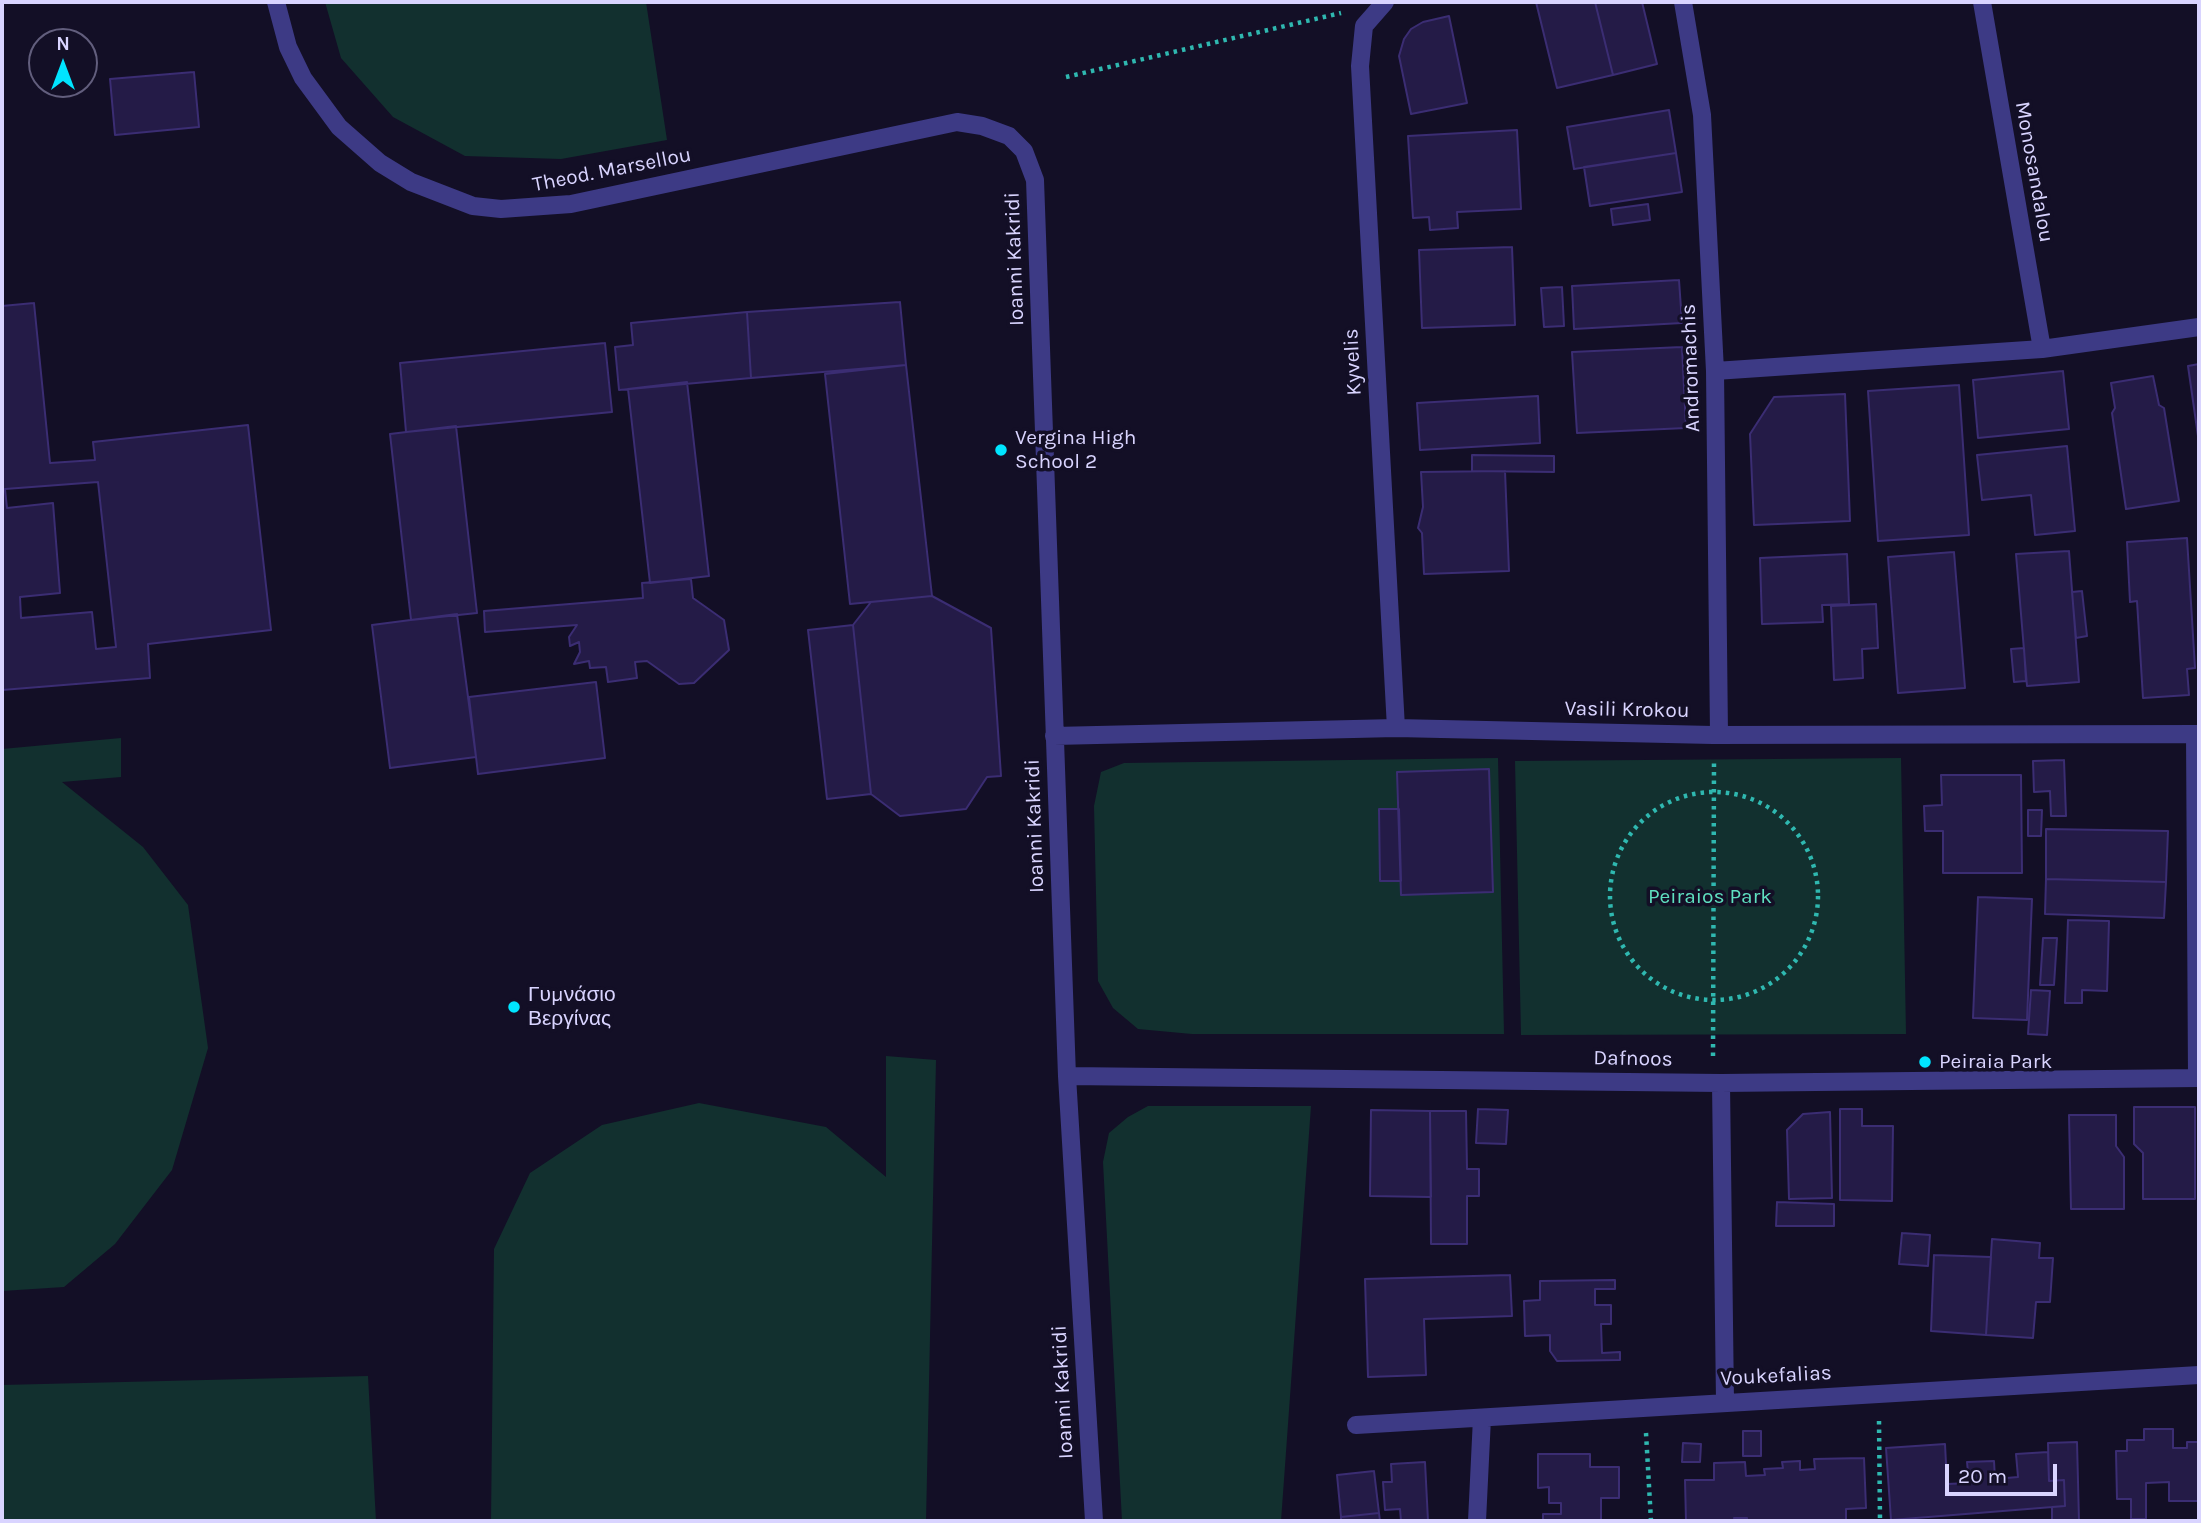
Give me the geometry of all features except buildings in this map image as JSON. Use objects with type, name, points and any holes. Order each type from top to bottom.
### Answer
[{"type":"street","name":"Theod. Marsellou","points":[[276,2],[288,47],[303,78],[339,127],[373,157],[411,182],[440,196],[473,205],[501,209],[571,204],[957,122],[982,126],[1009,136]]},
{"type":"street","name":"Andromachis","points":[[1683,2],[1702,115],[1715,371],[1719,735]]},
{"type":"street","name":"Monosandalou","points":[[1982,2],[2042,349]]},
{"type":"street","name":"Kyvelis","points":[[1382,3],[1364,26],[1360,66],[1396,728]]},
{"type":"street","name":"Ioanni Kakridi","points":[[1009,136],[1024,151],[1035,180],[1067,1076],[1094,1521]]},
{"type":"street","points":[[1715,371],[2042,349],[2199,327]]},
{"type":"street","name":"Vasili Krokou","points":[[1054,736],[1396,728],[1719,735],[2197,734]]},
{"type":"street","points":[[2197,734],[2198,1078]]},
{"type":"street","name":"Dafnoos","points":[[1067,1076],[1721,1083],[2198,1078]]},
{"type":"street","points":[[1721,1083],[1725,1402]]},
{"type":"street","name":"Voukefalias","points":[[1356,1425],[2199,1375]]},
{"type":"street","points":[[1477,1521],[1482,1418]]},
{"type":"path","points":[[1066,77],[1382,3]]},
{"type":"path","points":[[1713,1041],[1714,754]]},
{"type":"path","points":[[1714,792],[1746,797],[1776,811],[1799,835],[1814,864],[1819,897],[1814,929],[1799,958],[1783,974],[1746,996],[1713,1001],[1681,996],[1651,981],[1628,958],[1614,929],[1608,896],[1614,864],[1623,845],[1652,811],[1681,797],[1714,792]]},
{"type":"path","points":[[1879,1394],[1881,1521]]},
{"type":"path","points":[[1644,1408],[1651,1521]]},
{"type":"green space","points":[[325,2],[646,2],[667,140],[561,159],[465,156],[393,117],[341,58]]},
{"type":"green space","points":[[121,738],[121,777],[62,782],[143,847],[188,905],[208,1048],[172,1170],[115,1244],[64,1287],[2,1291],[2,749]]},
{"type":"green space","points":[[1498,758],[1504,1034],[1192,1034],[1138,1029],[1113,1008],[1098,981],[1094,806],[1101,772],[1124,763]]},
{"type":"green space","name":"Peiraios Park","points":[[1901,758],[1906,1034],[1521,1035],[1515,761]]},
{"type":"green space","points":[[886,1056],[936,1060],[926,1521],[491,1521],[494,1249],[530,1173],[602,1125],[699,1103],[826,1127],[886,1177]]},
{"type":"green space","points":[[1148,1106],[1311,1106],[1281,1521],[1122,1521],[1103,1162],[1109,1133],[1128,1117]]},
{"type":"green space","points":[[368,1376],[376,1521],[2,1521],[2,1385]]},
{"type":"place","name":"Vergina High School 2","points":[[1001,450]]},
{"type":"place","name":"Γυμνάσιο Βεργίνας","points":[[514,1007]]},
{"type":"place","name":"Peiraia Park","points":[[1925,1062]]}]
